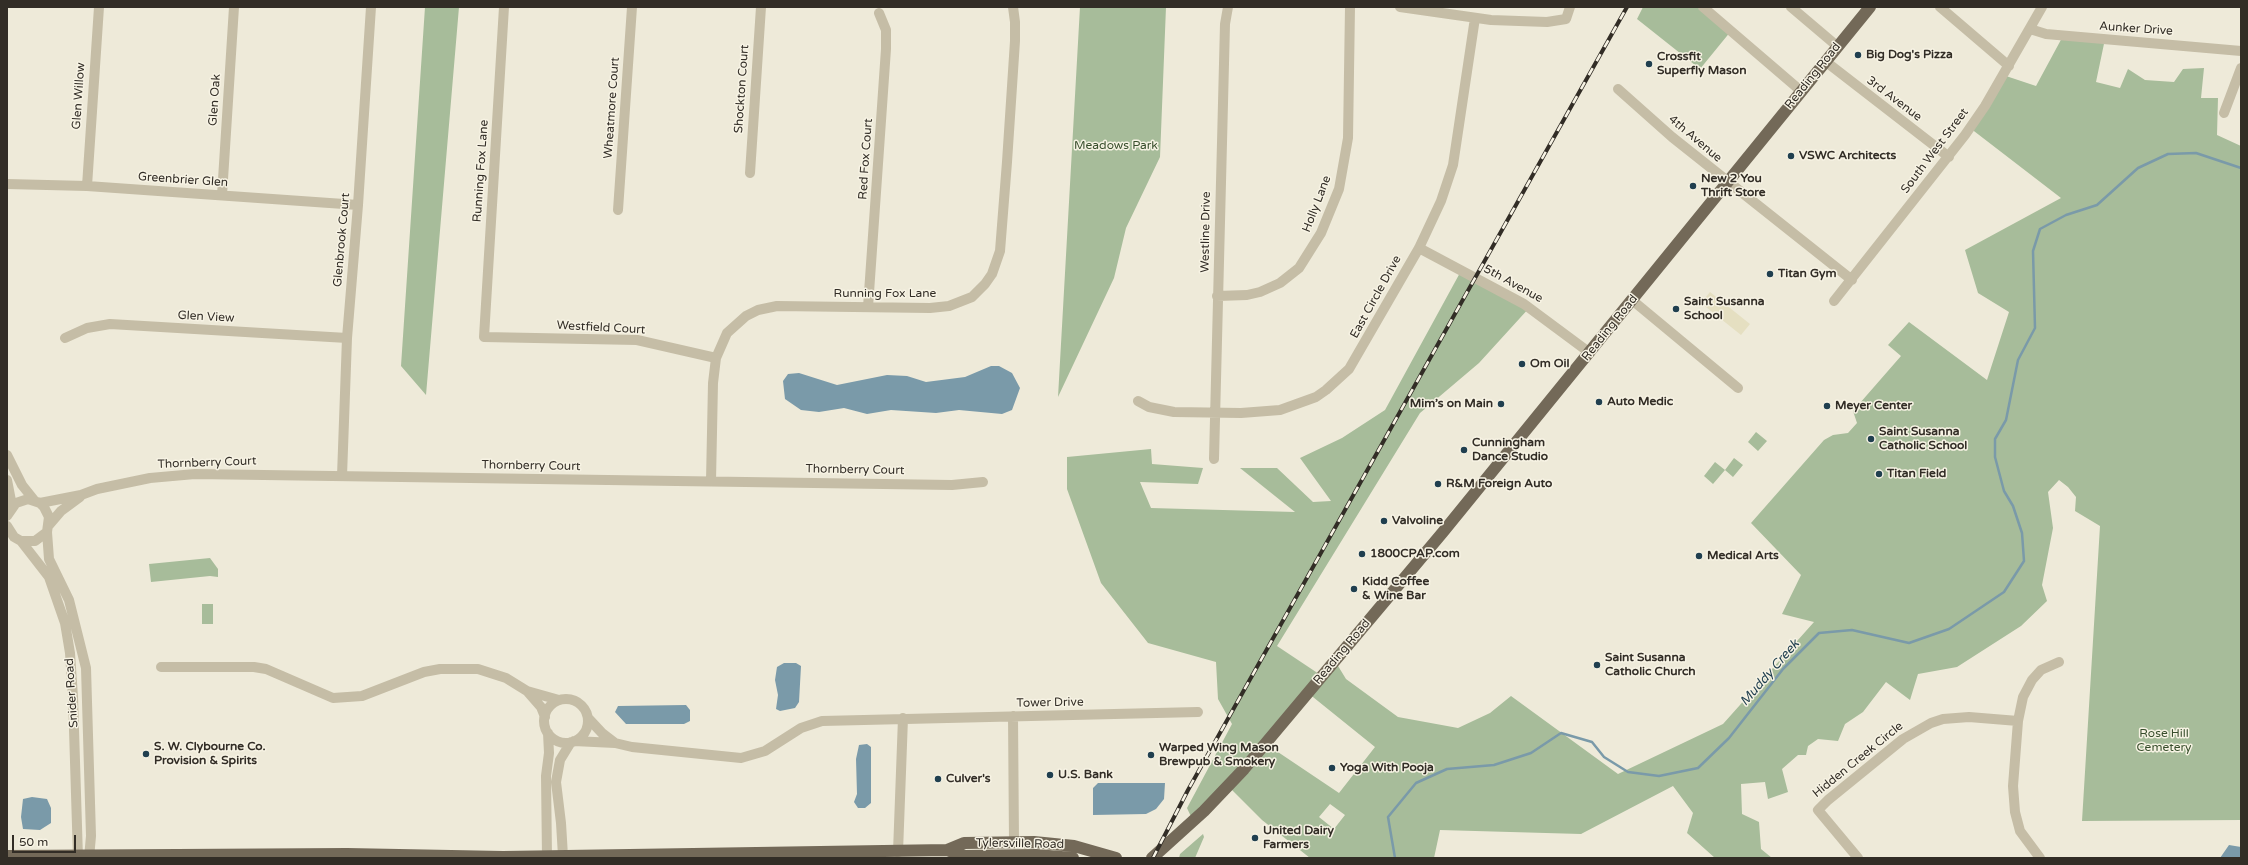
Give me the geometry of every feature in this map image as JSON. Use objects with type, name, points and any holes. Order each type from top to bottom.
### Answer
[{"type":"main road","name":"Reading Road","points":[[1152,858],[1204,811],[1244,769],[1443,532],[1870,7]]},
{"type":"main road","name":"Tylersville Road","points":[[7,856],[347,854],[435,858],[898,852],[947,850],[964,843],[1014,842],[1062,844],[1088,849],[1116,858]]},
{"type":"main road","name":"Tylersville Road","points":[[947,850],[965,856],[1036,855],[1069,858]]},
{"type":"street","name":"Glen Willow","points":[[87,186],[99,7]]},
{"type":"street","name":"Glen Oak","points":[[222,195],[234,7]]},
{"type":"street","name":"Glenbrook Court","points":[[342,476],[347,338],[358,205],[371,7]]},
{"type":"street","name":"Running Fox Lane","points":[[484,337],[504,7]]},
{"type":"street","name":"Wheatmore Court","points":[[618,210],[632,7]]},
{"type":"street","name":"Shockton Court","points":[[750,173],[761,7]]},
{"type":"street","name":"Running Fox Lane","points":[[711,481],[716,358],[720,345],[731,328],[746,316],[758,310],[777,306],[930,308],[949,306],[972,297],[985,284],[992,274],[1000,251],[1008,162],[1016,22],[1013,7]]},
{"type":"street","name":"Westline Drive","points":[[1214,459],[1225,32],[1228,7]]},
{"type":"street","name":"Holly Lane","points":[[1217,296],[1247,295],[1260,292],[1280,284],[1299,268],[1321,233],[1339,189],[1348,138],[1350,7]]},
{"type":"street","points":[[1400,7],[1474,18],[1547,22],[1566,19],[1570,7]]},
{"type":"street","points":[[1703,7],[1801,91]]},
{"type":"street","points":[[1791,7],[1837,46]]},
{"type":"street","points":[[1940,7],[2009,66]]},
{"type":"street","name":"South West Street","points":[[1834,301],[1949,157],[1985,106],[2042,7]]},
{"type":"street","name":"Red Fox Court","points":[[868,307],[886,49],[886,30],[879,13]]},
{"type":"street","name":"East Circle Drive","points":[[1138,401],[1161,410],[1214,413],[1280,410],[1299,405],[1326,390],[1340,378],[1356,358],[1419,248],[1441,201],[1453,165],[1474,18]]},
{"type":"street","name":"Aunker Drive","points":[[2030,29],[2046,34],[2241,51]]},
{"type":"street","name":"3rd Avenue","points":[[1825,61],[1949,157]]},
{"type":"street","points":[[2224,113],[2241,68]]},
{"type":"street","name":"4th Avenue","points":[[1618,89],[1672,137],[1852,280]]},
{"type":"street","name":"Greenbrier Glen","points":[[7,184],[87,186],[358,205]]},
{"type":"street","name":"5th Avenue","points":[[1419,248],[1524,304],[1590,352]]},
{"type":"street","points":[[1632,300],[1738,388]]},
{"type":"street","name":"Glen View","points":[[65,338],[87,328],[110,324],[347,338]]},
{"type":"street","name":"Westfield Court","points":[[484,337],[637,340],[716,358]]},
{"type":"street","points":[[7,454],[22,485],[37,501]]},
{"type":"street","name":"Thornberry Court","points":[[9,511],[22,500],[37,501],[81,495],[97,489],[169,476],[245,474],[952,485],[983,482]]},
{"type":"street","points":[[7,480],[9,511]]},
{"type":"street","name":"Thornberry Court","points":[[14,539],[35,541],[62,511],[81,495]]},
{"type":"street","name":"Snider Road","points":[[37,501],[47,512],[49,559],[70,600],[86,668],[90,856]]},
{"type":"street","name":"Snider Road","points":[[7,526],[14,539],[49,577],[65,623],[70,653],[73,697],[77,856]]},
{"type":"street","points":[[2040,858],[2020,831],[2015,812],[2013,786],[2018,721],[2023,697],[2032,680],[2041,670],[2059,662]]},
{"type":"street","points":[[161,668],[254,667],[266,669],[323,695],[334,698],[362,696],[424,672],[454,668],[478,669],[492,673],[527,691],[537,692],[559,700],[566,699],[578,703],[586,712],[588,718],[602,733],[615,743]]},
{"type":"street","points":[[527,691],[541,707],[545,717],[548,733],[546,776],[547,856]]},
{"type":"street","points":[[545,717],[550,707],[559,700]]},
{"type":"street","name":"Tower Drive","points":[[572,742],[615,743],[632,747],[740,758],[765,751],[800,728],[822,721],[1198,712]]},
{"type":"street","points":[[1013,716],[1014,842]]},
{"type":"street","name":"Hidden Creek Circle","points":[[1858,858],[1818,810],[1828,800],[1903,739],[1931,723],[1944,719],[1969,717],[2018,721]]},
{"type":"street","points":[[563,856],[562,823],[556,782],[560,760],[572,742],[585,732],[588,718]]},
{"type":"street","points":[[898,719],[898,852]]},
{"type":"street","points":[[548,733],[558,741],[572,742]]},
{"type":"green space","points":[[425,7],[459,7],[426,395],[401,366]]},
{"type":"green space","name":"Meadows Park","points":[[1080,7],[1166,7],[1160,157],[1126,228],[1114,278],[1058,397]]},
{"type":"green space","points":[[1643,7],[1703,7],[1731,31],[1700,69],[1637,19]]},
{"type":"green space","name":"Rose Hill Cemetery","points":[[2063,36],[2105,39],[2096,82],[2120,88],[2128,69],[2145,80],[2174,82],[2183,69],[2204,68],[2201,98],[2218,98],[2217,135],[2241,146],[2241,820],[2082,821],[2100,526],[2075,511],[2076,497],[2068,487],[2059,480],[2048,492],[2053,528],[2042,585],[2047,601],[2021,626],[1957,667],[1918,674],[1910,700],[1886,682],[1863,712],[1845,724],[1838,741],[1818,739],[1808,746],[1806,755],[1798,755],[1782,769],[1788,792],[1768,799],[1765,782],[1741,784],[1742,814],[1759,822],[1761,849],[1772,858],[1715,858],[1687,833],[1693,813],[1673,786],[1581,834],[1440,830],[1434,858],[1310,858],[1262,820],[1228,786],[1193,821],[1187,808],[1232,724],[1218,699],[1216,662],[1148,643],[1101,583],[1067,489],[1067,457],[1151,449],[1152,464],[1203,468],[1198,484],[1140,482],[1151,508],[1295,512],[1240,468],[1277,468],[1313,502],[1331,501],[1300,458],[1342,438],[1385,410],[1461,271],[1530,307],[1479,363],[1420,413],[1277,646],[1322,676],[1335,661],[1346,679],[1398,717],[1458,728],[1490,713],[1511,696],[1618,774],[1723,724],[1814,622],[1782,614],[1801,575],[1751,523],[1824,440],[1833,435],[1848,433],[1857,423],[1853,411],[1901,356],[1888,345],[1909,322],[1987,380],[2009,312],[1978,293],[1965,250],[2061,198],[1970,128],[2003,75],[2036,86]],"holes":[[[1308,693],[1375,747],[1339,793],[1266,744]],[[1330,804],[1345,815],[1334,829],[1319,817]]]},
{"type":"green space","points":[[1756,432],[1767,441],[1758,451],[1748,442]]},
{"type":"green space","points":[[1734,458],[1743,465],[1733,477],[1725,470]]},
{"type":"green space","points":[[1715,462],[1725,470],[1713,484],[1704,476]]},
{"type":"green space","points":[[210,558],[218,569],[218,577],[210,576],[151,582],[149,564]]},
{"type":"green space","points":[[202,604],[213,604],[213,624],[202,624]]},
{"type":"green space","points":[[1203,834],[1204,837],[1195,858],[1179,858],[1180,854]]},
{"type":"shaded area","points":[[1710,292],[1750,324],[1741,335],[1701,303]]},
{"type":"water","points":[[991,366],[999,366],[1012,373],[1020,388],[1012,410],[1002,414],[959,410],[936,413],[891,410],[867,414],[844,408],[819,412],[801,410],[785,399],[783,381],[788,374],[799,373],[837,385],[887,375],[907,376],[926,382],[965,377]]},
{"type":"water","points":[[784,663],[796,663],[801,666],[799,702],[795,708],[780,711],[776,709],[778,695],[775,680],[777,667]]},
{"type":"water","points":[[686,705],[690,710],[690,721],[684,724],[626,724],[615,712],[618,706]]},
{"type":"water","points":[[867,744],[871,747],[871,803],[865,808],[858,808],[854,802],[857,794],[856,759],[859,745]]},
{"type":"water","points":[[1098,783],[1165,783],[1164,799],[1156,809],[1146,814],[1093,815],[1093,788]]},
{"type":"water","points":[[32,797],[47,799],[51,808],[51,823],[40,830],[23,829],[21,817],[23,799]]},
{"type":"water","points":[[2229,845],[2241,847],[2241,858],[2220,858]]},
{"type":"waterway","name":"Muddy Creek","points":[[1395,858],[1388,817],[1416,783],[1447,769],[1494,765],[1531,753],[1561,733],[1592,742],[1604,757],[1628,772],[1659,776],[1698,768],[1729,738],[1783,669],[1819,633],[1852,630],[1909,643],[1949,629],[2004,592],[2024,561],[2022,533],[2013,506],[2004,491],[1995,457],[1995,439],[2006,420],[2018,360],[2035,328],[2033,251],[2040,229],[2066,215],[2097,205],[2138,168],[2168,154],[2196,153],[2241,168]]},
{"type":"railway","points":[[1153,858],[1188,790],[1627,7]]},
{"type":"place","name":"Big Dog's Pizza","points":[[1858,55]]},
{"type":"place","name":"Crossfit Superfly Mason","points":[[1649,64]]},
{"type":"place","name":"VSWC Architects","points":[[1791,156]]},
{"type":"place","name":"New 2 You Thrift Store","points":[[1693,186]]},
{"type":"place","name":"Titan Gym","points":[[1770,274]]},
{"type":"place","name":"Saint Susanna School","points":[[1676,309]]},
{"type":"place","name":"Om Oil","points":[[1522,364]]},
{"type":"place","name":"Auto Medic","points":[[1599,402]]},
{"type":"place","name":"Mim’s on Main","points":[[1501,404]]},
{"type":"place","name":"Meyer Center","points":[[1827,406]]},
{"type":"place","name":"Saint Susanna Catholic School","points":[[1871,439]]},
{"type":"place","name":"Cunningham Dance Studio","points":[[1464,450]]},
{"type":"place","name":"Titan Field","points":[[1879,474]]},
{"type":"place","name":"R&M Foreign Auto","points":[[1438,484]]},
{"type":"place","name":"Valvoline","points":[[1384,521]]},
{"type":"place","name":"1800CPAP.com","points":[[1362,554]]},
{"type":"place","name":"Medical Arts","points":[[1699,556]]},
{"type":"place","name":"Kidd Coffee & Wine Bar","points":[[1354,589]]},
{"type":"place","name":"Saint Susanna Catholic Church","points":[[1597,665]]},
{"type":"place","name":"S. W. Clybourne Co. Provision & Spirits","points":[[146,754]]},
{"type":"place","name":"Warped Wing Mason Brewpub & Smokery","points":[[1151,755]]},
{"type":"place","name":"Yoga With Pooja","points":[[1332,768]]},
{"type":"place","name":"U.S. Bank","points":[[1050,775]]},
{"type":"place","name":"Culver's","points":[[938,779]]},
{"type":"place","name":"United Dairy Farmers","points":[[1255,838]]}]
